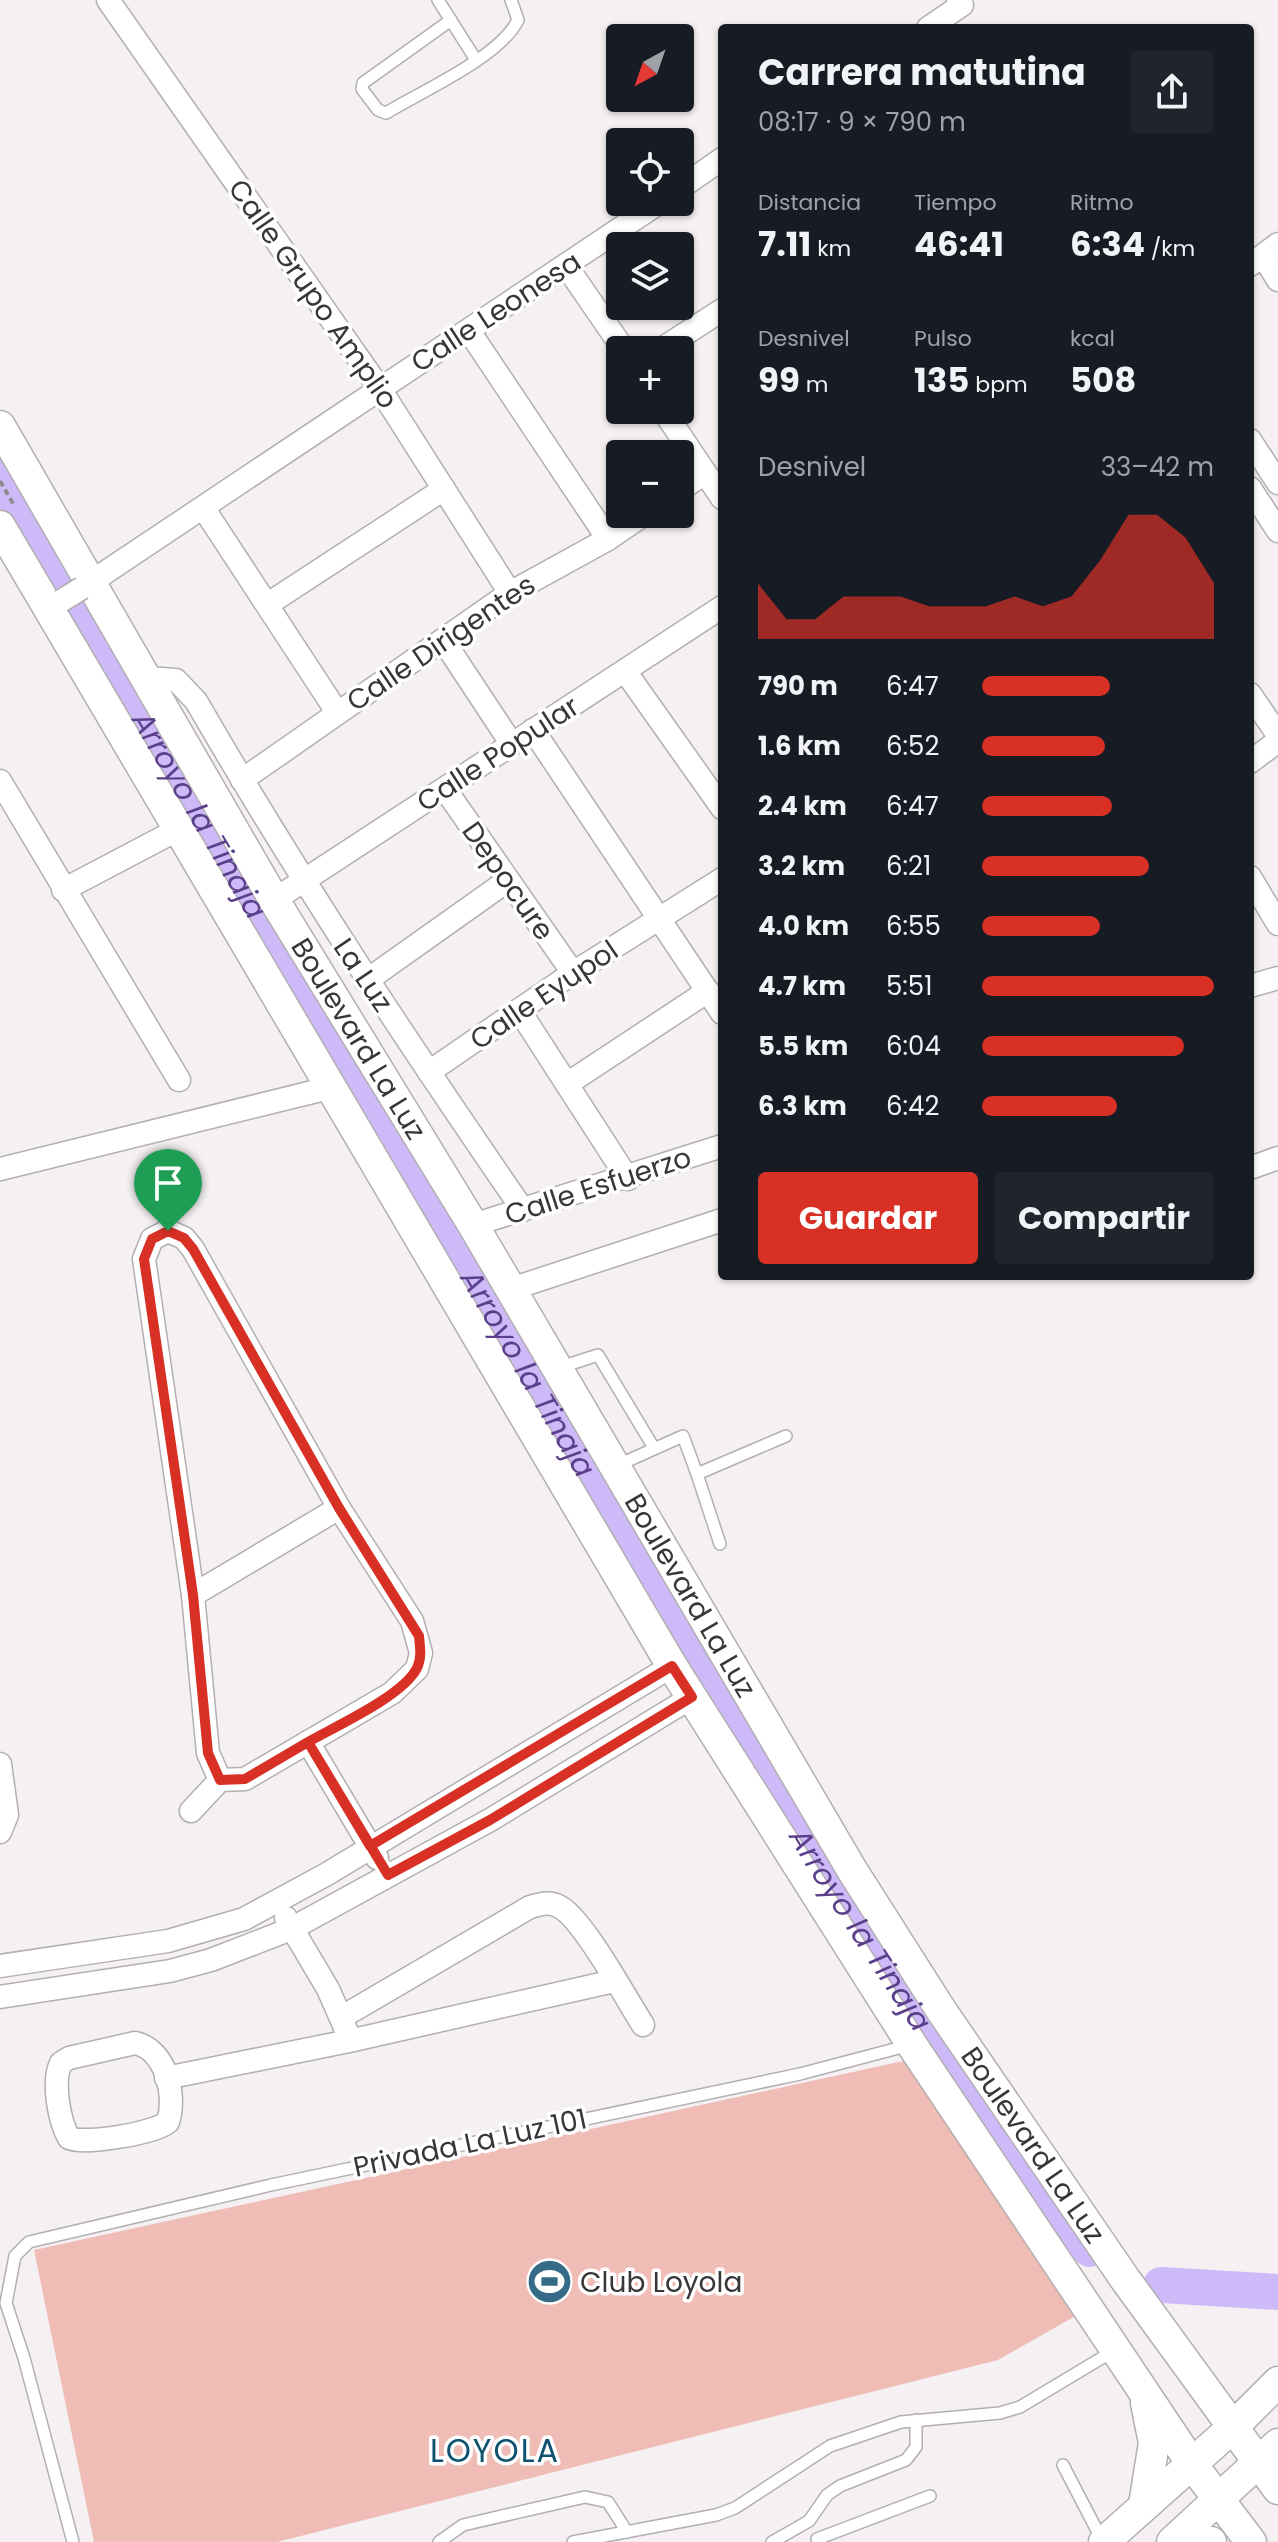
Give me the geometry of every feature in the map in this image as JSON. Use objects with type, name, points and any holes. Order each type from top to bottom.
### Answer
[{"type":"main road","name":"Boulevard La Luz","points":[[0,426],[87,585],[147,678],[274,900],[473,1225],[852,1870],[941,2010],[1232,2428],[1268,2453],[1278,2489]]},
{"type":"main road","name":"Boulevard La Luz","points":[[0,526],[56,604],[177,830],[672,1666],[912,2045],[1191,2462],[1251,2542]]},
{"type":"main road","points":[[1103,2542],[1232,2428],[1278,2382]]},
{"type":"main road","points":[[1138,2383],[1151,2420],[1154,2443],[1144,2505]]},
{"type":"main road","points":[[1172,2542],[1268,2453]]},
{"type":"street","name":"Calle Grupo Amplio","points":[[108,0],[380,389],[510,593]]},
{"type":"street","points":[[694,178],[718,162]]},
{"type":"street","name":"Calle Leonesa","points":[[56,604],[204,509],[640,216]]},
{"type":"street","points":[[1264,255],[1278,280]]},
{"type":"street","points":[[567,267],[614,336]]},
{"type":"street","points":[[682,336],[718,313]]},
{"type":"street","points":[[469,331],[608,539]]},
{"type":"street","points":[[672,424],[718,492]]},
{"type":"street","points":[[1254,446],[1278,483]]},
{"type":"street","points":[[694,480],[705,473]]},
{"type":"street","points":[[268,604],[444,489]]},
{"type":"street","points":[[1254,495],[1278,531]]},
{"type":"street","points":[[204,509],[337,712]]},
{"type":"street","name":"Calle Dirigentes","points":[[242,780],[510,593],[624,528]]},
{"type":"street","name":"Calle Popular","points":[[274,900],[718,610]]},
{"type":"street","points":[[443,640],[511,743]]},
{"type":"street","points":[[625,671],[718,802]]},
{"type":"street","name":"La Luz","points":[[147,678],[176,680],[188,690],[366,981],[523,1210]]},
{"type":"street","points":[[1254,700],[1278,738],[1254,759]]},
{"type":"street","points":[[533,730],[718,1007]]},
{"type":"street","points":[[0,781],[179,1080]]},
{"type":"street","name":"Depocure","points":[[445,789],[573,973]]},
{"type":"street","points":[[63,890],[177,830]]},
{"type":"street","points":[[366,981],[507,881]]},
{"type":"street","name":"Calle Eyupol","points":[[429,1072],[573,973],[718,882]]},
{"type":"street","points":[[1254,884],[1278,924]]},
{"type":"street","points":[[1254,985],[1278,978]]},
{"type":"street","points":[[567,1084],[708,991]]},
{"type":"street","points":[[519,1010],[628,1179]]},
{"type":"street","points":[[0,1169],[329,1088]]},
{"type":"street","name":"Calle Esfuerzo","points":[[473,1225],[628,1179],[718,1147]]},
{"type":"street","points":[[1254,1167],[1278,1158]]},
{"type":"street","points":[[511,1289],[718,1221]]},
{"type":"street","points":[[191,1811],[220,1780],[245,1779],[392,1693],[417,1669],[421,1653],[412,1621],[339,1508],[193,1249],[176,1233],[159,1233],[146,1249],[144,1259],[193,1595],[208,1753],[220,1780]]},
{"type":"street","points":[[193,1595],[339,1508]]},
{"type":"street","points":[[0,1966],[168,1941],[244,1919],[278,1903],[672,1666]]},
{"type":"street","points":[[0,1997],[170,1971],[211,1960],[291,1929],[490,1820],[692,1697]]},
{"type":"street","points":[[308,1742],[388,1875]]},
{"type":"street","points":[[0,1764],[7,1815],[0,1832]]},
{"type":"street","points":[[278,1903],[342,2017],[349,2041]]},
{"type":"street","points":[[342,2017],[530,1907],[546,1903],[562,1907],[578,1923],[643,2025]]},
{"type":"street","points":[[166,2078],[349,2041],[614,1981]]},
{"type":"street","points":[[135,2043],[144,2045],[161,2058],[166,2078],[170,2115],[163,2126],[87,2142],[69,2138],[64,2128],[57,2078],[61,2063],[69,2058],[135,2043]]},
{"type":"lane","points":[[438,0],[476,60]]},
{"type":"lane","points":[[451,20],[363,83],[362,89],[378,110],[386,113],[476,60],[512,34],[518,20],[511,0]]},
{"type":"lane","points":[[557,1368],[598,1355],[654,1448]]},
{"type":"lane","points":[[615,1466],[683,1436],[720,1544]]},
{"type":"lane","points":[[697,1474],[786,1436]]},
{"type":"lane","name":"Privada La Luz 101","points":[[3,2304],[15,2256],[29,2242],[271,2185],[800,2074],[912,2045]]},
{"type":"lane","points":[[3,2304],[24,2358],[73,2542]]},
{"type":"lane","points":[[573,2542],[688,2522],[735,2508],[830,2446],[878,2428],[916,2420],[1000,2413],[1020,2407],[1116,2350]]},
{"type":"lane","points":[[772,2542],[809,2521],[827,2495],[840,2486],[906,2460],[916,2447],[916,2420]]},
{"type":"lane","points":[[1063,2465],[1103,2542]]},
{"type":"lane","points":[[809,2521],[818,2540],[930,2496]]},
{"type":"lane","points":[[439,2542],[463,2525],[585,2497],[608,2502],[627,2532]]},
{"type":"shaded area","name":"Club Loyola","points":[[908,2060],[1079,2314],[998,2360],[277,2542],[94,2542],[34,2250]]},
{"type":"waterway","name":"Arroyo la Tinaja","points":[[0,475],[818,1865],[987,2123],[1059,2219],[1090,2249]]},
{"type":"waterway","name":"Arroyo la Tinaja","points":[[1161,2285],[1278,2292]]},
{"type":"place","name":"Club Loyola","points":[[549,2282]]},
{"type":"district","name":"LOYOLA","points":[[495,2450]]},
{"type":"route","points":[[168,1231],[152,1239],[144,1259],[193,1595],[208,1753],[212,1768],[220,1780],[232,1782],[245,1779],[308,1742],[339,1794],[370,1846],[672,1666],[692,1697],[490,1820],[388,1875],[370,1846],[308,1742],[392,1693],[407,1680],[417,1669],[421,1653],[419,1636],[339,1508],[193,1249],[184,1238],[168,1231]]}]
